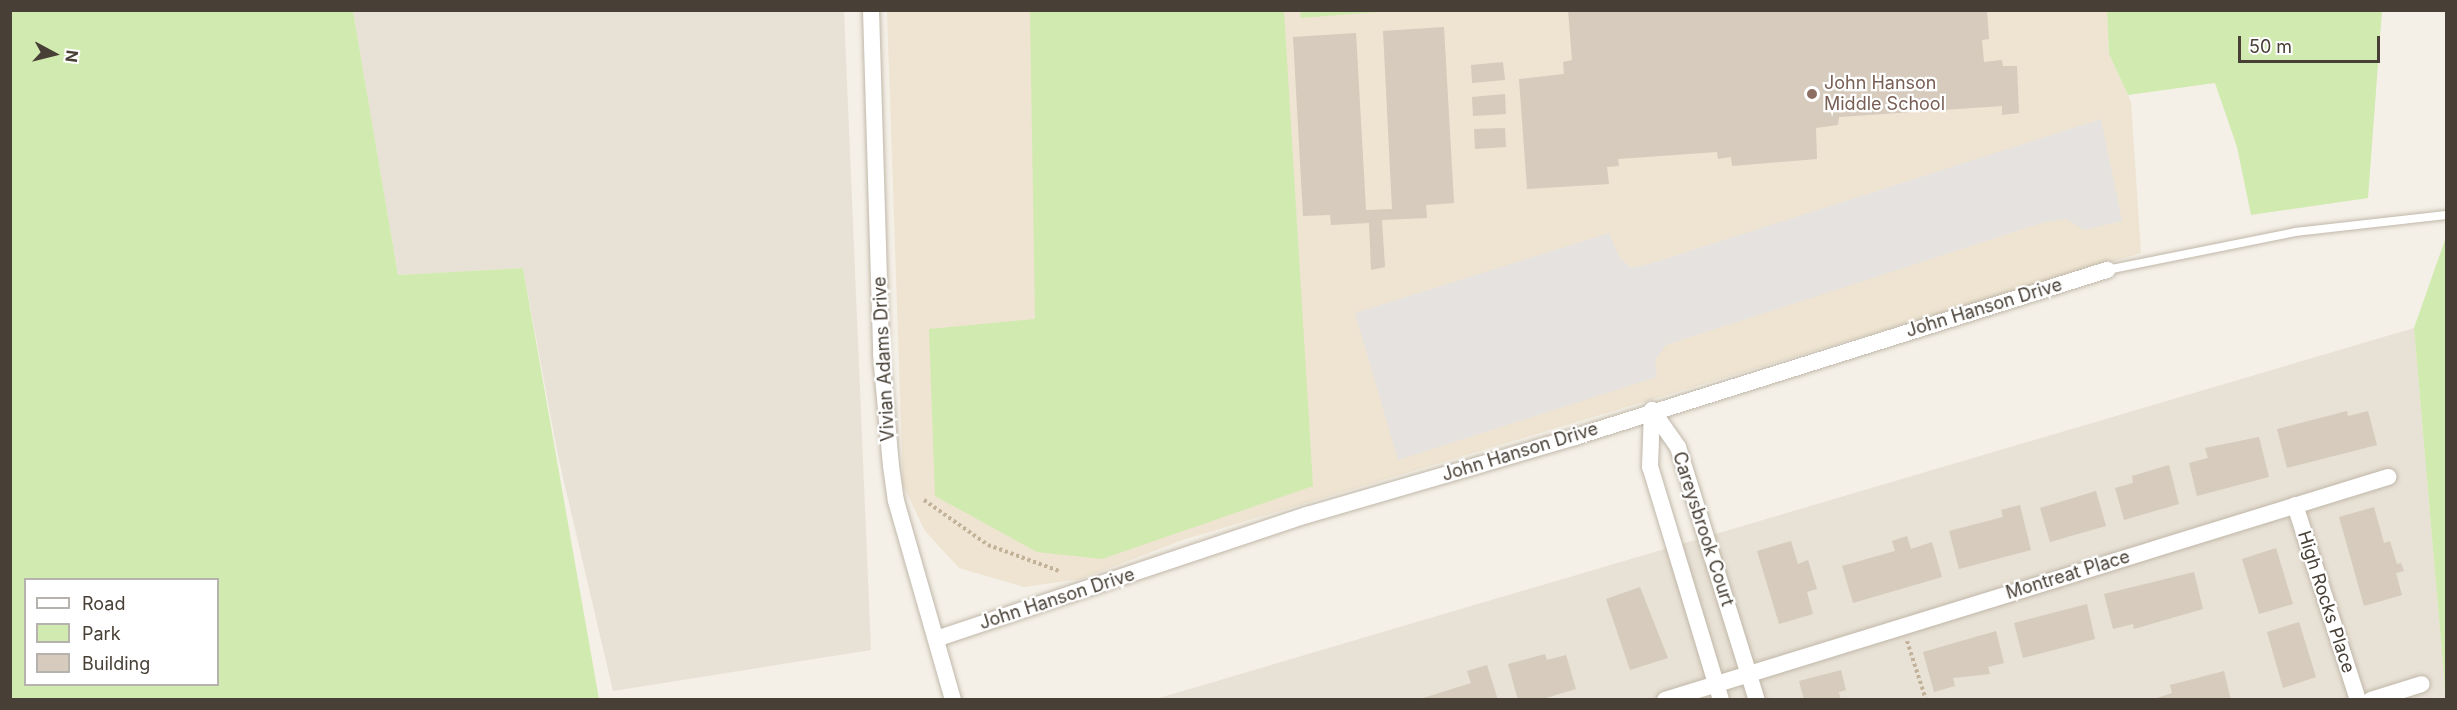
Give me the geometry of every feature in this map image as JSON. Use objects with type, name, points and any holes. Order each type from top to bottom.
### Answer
[{"type":"street","name":"Vivian Adams Drive","points":[[871,10],[881,354],[891,466],[953,699]]},
{"type":"street","name":"John Hanson Drive","points":[[936,639],[1307,515],[2107,270]]},
{"type":"street","name":"Careysbrook Court","points":[[1653,410],[1678,447],[1757,699]]},
{"type":"street","name":"Careysbrook Court","points":[[1653,410],[1650,467],[1719,692]]},
{"type":"street","name":"Montreat Place","points":[[1665,699],[1719,692],[1749,674],[2388,477]]},
{"type":"street","name":"High Rocks Place","points":[[2295,505],[2358,699]]},
{"type":"street","points":[[2371,699],[2422,684]]},
{"type":"lane","points":[[2107,270],[2295,232],[2446,215]]},
{"type":"path","points":[[924,500],[988,545],[1059,571]]},
{"type":"path","points":[[1902,627],[1926,699]]},
{"type":"shaded area","points":[[353,11],[844,11],[871,650],[613,691],[558,456],[523,268],[398,275]]},
{"type":"shaded area","points":[[887,11],[2107,11],[2109,54],[2131,102],[2141,253],[1183,540],[1081,579],[1024,587],[959,568],[925,531],[903,485]]},
{"type":"shaded area","points":[[2101,119],[2122,221],[2084,230],[2066,219],[2045,222],[1666,345],[1655,360],[1657,377],[1398,460],[1355,313],[1609,233],[1619,257],[1631,268],[1646,265]]},
{"type":"shaded area","points":[[2414,328],[2446,699],[1152,700],[1217,681]]},
{"type":"green space","points":[[1300,10],[1403,10],[1301,18],[1300,11]]},
{"type":"green space","points":[[10,11],[353,11],[398,275],[523,268],[599,699],[11,699]]},
{"type":"green space","points":[[1030,11],[1284,11],[1313,486],[1102,559],[1037,552],[935,496],[929,329],[1035,319]]},
{"type":"green space","points":[[2107,11],[2382,11],[2368,198],[2251,215],[2237,147],[2215,83],[2128,95],[2109,54]]},
{"type":"green space","points":[[2446,237],[2446,700],[2414,328]]},
{"type":"building","points":[[1568,10],[1987,10],[1989,39],[1982,40],[1984,62],[2002,60],[2003,66],[2017,66],[2019,113],[2002,115],[2002,106],[1839,117],[1838,125],[1816,128],[1817,159],[1732,166],[1731,157],[1718,159],[1717,152],[1618,159],[1619,166],[1607,167],[1609,184],[1527,189],[1519,79],[1564,74],[1563,62],[1572,60]]},
{"type":"building","points":[[1444,27],[1454,203],[1426,205],[1427,218],[1382,220],[1385,267],[1371,270],[1369,223],[1331,225],[1330,215],[1303,216],[1293,37],[1356,33],[1366,210],[1392,209],[1383,31]]},
{"type":"building","points":[[1503,62],[1505,80],[1472,83],[1471,65]]},
{"type":"building","points":[[1505,94],[1506,114],[1473,116],[1472,97]]},
{"type":"building","points":[[1505,128],[1506,147],[1475,149],[1474,129]]},
{"type":"building","points":[[2347,411],[2348,416],[2368,411],[2377,445],[2287,468],[2277,429]]},
{"type":"building","points":[[2259,437],[2269,477],[2197,496],[2189,463],[2208,458],[2205,448]]},
{"type":"building","points":[[2169,465],[2179,504],[2124,520],[2115,488],[2133,483],[2132,476]]},
{"type":"building","points":[[2096,491],[2106,526],[2050,542],[2040,508]]},
{"type":"building","points":[[2020,505],[2031,550],[1959,569],[1949,531],[2003,517],[2001,510]]},
{"type":"building","points":[[2374,507],[2384,543],[2390,541],[2397,564],[2401,563],[2404,571],[2396,573],[2402,595],[2364,606],[2339,517]]},
{"type":"building","points":[[1907,536],[1911,549],[1932,542],[1942,577],[1853,603],[1842,566],[1895,551],[1892,541]]},
{"type":"building","points":[[1791,541],[1798,564],[1808,560],[1817,589],[1807,592],[1813,614],[1779,624],[1757,551]]},
{"type":"building","points":[[2276,548],[2293,604],[2259,614],[2242,559]]},
{"type":"building","points":[[2194,572],[2203,609],[2134,629],[2133,624],[2113,629],[2104,594]]},
{"type":"building","points":[[1640,587],[1668,658],[1630,670],[1606,599]]},
{"type":"building","points":[[2087,604],[2095,639],[2023,658],[2014,623]]},
{"type":"building","points":[[2299,622],[2316,677],[2283,688],[2267,632]]},
{"type":"building","points":[[1996,631],[2004,663],[1988,667],[1990,674],[1953,678],[1955,686],[1934,692],[1923,652]]},
{"type":"building","points":[[1545,654],[1547,660],[1566,655],[1576,689],[1539,700],[1518,700],[1508,664]]},
{"type":"building","points":[[1487,665],[1498,700],[1417,700],[1471,683],[1467,671]]},
{"type":"building","points":[[1841,670],[1846,690],[1839,692],[1841,700],[1804,700],[1799,681]]},
{"type":"building","points":[[2224,671],[2231,700],[2151,700],[2172,693],[2170,685]]},
{"type":"place","name":"John Hanson Middle School","points":[[1812,94]]}]
